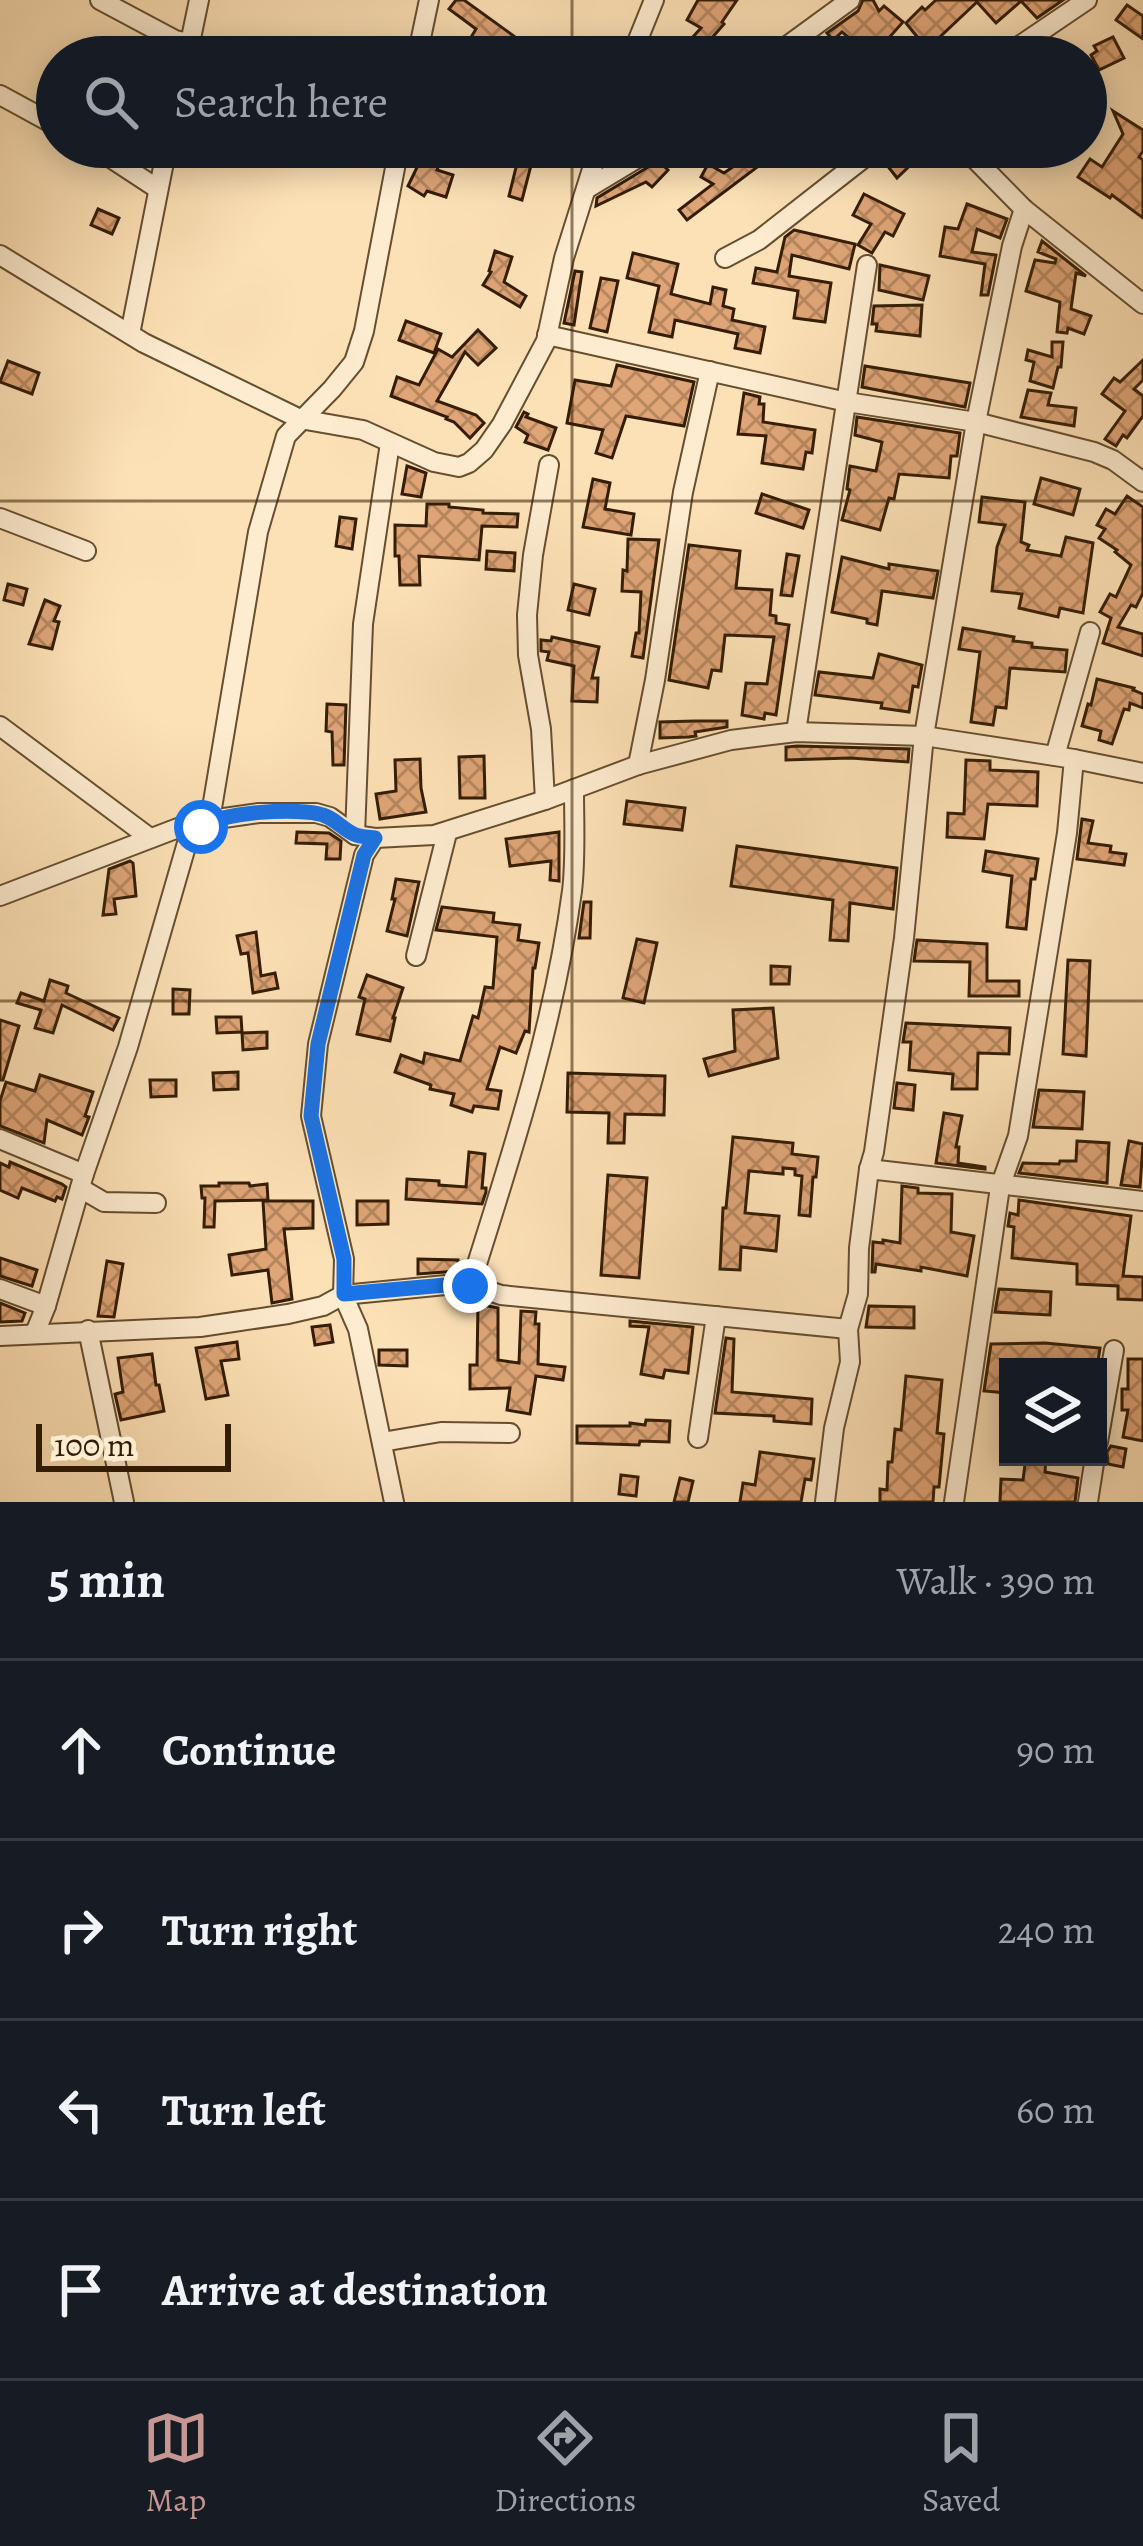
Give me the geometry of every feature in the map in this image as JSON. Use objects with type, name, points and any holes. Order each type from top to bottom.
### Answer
[{"type":"street","points":[[100,0],[168,36]]},
{"type":"street","points":[[192,36],[199,0]]},
{"type":"street","points":[[421,36],[429,0]]},
{"type":"street","points":[[640,36],[654,0]]},
{"type":"street","points":[[801,36],[850,0]]},
{"type":"street","points":[[1035,36],[1087,0]]},
{"type":"street","points":[[0,95],[36,115]]},
{"type":"street","points":[[126,168],[158,189]]},
{"type":"street","points":[[130,334],[162,168]]},
{"type":"street","points":[[34,1333],[128,1047],[187,843],[210,820],[258,532],[286,436],[354,362],[395,168]]},
{"type":"street","points":[[0,255],[130,334],[300,419],[363,430],[459,467],[484,450],[502,424],[547,335],[564,258],[593,168]]},
{"type":"street","points":[[588,188],[621,168]]},
{"type":"street","points":[[725,258],[759,240],[851,168]]},
{"type":"street","points":[[984,168],[1024,209],[1143,304]]},
{"type":"street","points":[[825,1502],[850,1362],[848,1329],[858,1294],[868,1169],[904,938],[924,736],[976,422],[1024,209]]},
{"type":"street","points":[[796,732],[867,265]]},
{"type":"street","points":[[1125,288],[1143,275]]},
{"type":"street","points":[[547,335],[847,402],[976,422],[1094,452],[1143,482]]},
{"type":"street","points":[[638,765],[656,680],[683,492],[710,371]]},
{"type":"street","points":[[390,443],[363,624],[364,855],[318,1044],[311,1116],[344,1259],[344,1294],[358,1329],[394,1502]]},
{"type":"street","points":[[545,800],[527,615],[549,465]]},
{"type":"street","points":[[0,518],[86,551]]},
{"type":"street","points":[[954,1502],[1000,1187],[1018,1136],[1067,833],[1065,758],[1090,632]]},
{"type":"street","points":[[0,726],[150,838]]},
{"type":"street","points":[[0,896],[210,820],[260,813],[316,813],[365,836],[447,833],[638,765],[731,740],[796,732],[924,736],[1143,772]]},
{"type":"street","points":[[470,1286],[524,1114],[557,975],[573,887],[574,789]]},
{"type":"street","points":[[416,956],[447,833]]},
{"type":"street","points":[[0,1139],[82,1181],[104,1202],[156,1203]]},
{"type":"street","points":[[868,1169],[1143,1202]]},
{"type":"street","points":[[0,1336],[200,1327],[323,1306],[344,1294],[457,1284],[501,1295],[848,1329]]},
{"type":"street","points":[[0,1289],[46,1306]]},
{"type":"street","points":[[698,1438],[716,1316]]},
{"type":"street","points":[[88,1330],[124,1502]]},
{"type":"street","points":[[1107,1390],[1114,1350]]},
{"type":"street","points":[[382,1442],[441,1432],[510,1433]]},
{"type":"street","points":[[1088,1502],[1094,1466]]},
{"type":"building","points":[[456,0],[464,0],[514,36],[472,36],[476,29],[449,9]]},
{"type":"building","points":[[698,0],[737,0],[714,36],[694,36],[701,28],[687,20]]},
{"type":"building","points":[[863,0],[873,0],[879,11],[884,6],[903,22],[891,36],[827,33],[858,11]]},
{"type":"building","points":[[936,0],[1063,0],[1037,18],[1021,1],[996,23],[977,2],[941,36],[916,36],[906,23],[922,7],[925,10]]},
{"type":"building","points":[[1127,5],[1143,16],[1143,39],[1116,20]]},
{"type":"building","points":[[1113,37],[1124,58],[1107,66],[1107,40]]},
{"type":"building","points":[[1113,111],[1143,130],[1139,157],[1143,160],[1143,218],[1078,177],[1084,168],[1107,168],[1107,159],[1123,134]]},
{"type":"building","points":[[417,168],[438,168],[453,175],[446,197],[427,191],[424,196],[408,186]]},
{"type":"building","points":[[516,168],[530,168],[522,200],[509,196]]},
{"type":"building","points":[[646,168],[668,170],[652,187],[646,182],[596,206],[597,198]]},
{"type":"building","points":[[706,168],[724,173],[731,168],[756,168],[687,220],[679,210],[713,184],[701,177]]},
{"type":"building","points":[[889,168],[907,168],[897,178]]},
{"type":"building","points":[[864,194],[904,214],[893,236],[885,232],[872,253],[858,245],[871,224],[853,215]]},
{"type":"building","points":[[967,204],[1007,219],[1000,238],[977,229],[972,252],[996,255],[988,295],[981,295],[985,264],[940,256],[945,227],[958,229]]},
{"type":"building","points":[[98,209],[119,218],[112,234],[91,225]]},
{"type":"building","points":[[794,230],[855,244],[849,269],[792,255],[789,276],[831,283],[825,322],[794,318],[798,291],[753,283],[756,268],[777,272],[785,237]]},
{"type":"building","points":[[1042,241],[1086,276],[1076,273],[1071,309],[1091,316],[1084,334],[1068,328],[1067,333],[1057,332],[1060,302],[1026,291],[1035,260],[1055,263],[1056,259],[1038,252]]},
{"type":"building","points":[[495,251],[512,257],[504,282],[526,296],[520,307],[483,285]]},
{"type":"building","points":[[633,253],[678,264],[671,294],[710,304],[713,287],[726,290],[723,306],[734,309],[732,320],[765,327],[760,353],[735,348],[738,334],[675,320],[672,337],[649,332],[659,286],[627,278]]},
{"type":"building","points":[[880,265],[929,276],[923,300],[879,290]]},
{"type":"building","points":[[575,271],[582,272],[574,325],[564,323]]},
{"type":"building","points":[[601,278],[618,281],[607,332],[590,328]]},
{"type":"building","points":[[922,305],[920,336],[876,331],[877,324],[872,324],[874,306]]},
{"type":"building","points":[[406,321],[441,334],[434,353],[399,340]]},
{"type":"building","points":[[478,330],[496,348],[478,365],[465,352],[437,401],[476,415],[484,423],[470,438],[447,417],[391,396],[397,377],[419,385],[438,349],[452,357]]},
{"type":"building","points":[[1052,342],[1063,342],[1053,388],[1030,381],[1034,362],[1026,360],[1028,350],[1052,357]]},
{"type":"building","points":[[1143,360],[1143,380],[1134,389],[1143,396],[1143,416],[1116,446],[1105,439],[1125,411],[1102,394],[1114,378],[1120,382]]},
{"type":"building","points":[[8,361],[39,373],[32,394],[0,382]]},
{"type":"building","points":[[617,365],[694,382],[684,426],[626,416],[612,458],[596,453],[603,430],[567,423],[575,380],[611,386]]},
{"type":"building","points":[[865,366],[970,383],[965,407],[862,387]]},
{"type":"building","points":[[1028,390],[1051,393],[1048,405],[1076,408],[1074,426],[1021,417]]},
{"type":"building","points":[[744,393],[760,397],[763,422],[815,430],[812,453],[806,452],[803,469],[762,463],[766,436],[738,434]]},
{"type":"building","points":[[524,412],[556,428],[548,450],[525,442],[528,435],[516,427]]},
{"type":"building","points":[[857,417],[960,433],[949,478],[899,474],[880,530],[842,520],[850,466],[876,471],[882,442],[855,435]]},
{"type":"building","points":[[407,466],[426,473],[421,497],[402,494]]},
{"type":"building","points":[[1041,478],[1080,489],[1073,515],[1034,504]]},
{"type":"building","points":[[593,479],[610,483],[605,509],[634,514],[631,535],[583,527]]},
{"type":"building","points":[[762,494],[809,510],[803,528],[756,513]]},
{"type":"building","points":[[1127,496],[1143,507],[1143,593],[1118,627],[1143,634],[1143,656],[1103,643],[1111,618],[1100,612],[1110,594],[1116,597],[1131,565],[1099,538],[1105,529],[1097,525],[1106,509],[1115,514]]},
{"type":"building","points":[[982,497],[1025,502],[1021,542],[1029,545],[1027,550],[1061,556],[1066,537],[1093,543],[1083,613],[1060,608],[1058,617],[1019,608],[1022,594],[992,591],[1005,525],[979,522]]},
{"type":"building","points":[[427,504],[518,514],[517,527],[482,526],[479,560],[419,556],[420,585],[400,585],[395,525],[426,526]]},
{"type":"building","points":[[340,517],[356,519],[352,549],[336,546]]},
{"type":"building","points":[[628,539],[659,540],[643,658],[632,656],[639,633],[641,592],[622,591]]},
{"type":"building","points":[[689,545],[740,551],[736,588],[772,590],[770,615],[776,616],[776,623],[789,625],[776,715],[765,713],[764,719],[742,715],[746,683],[767,684],[774,637],[725,635],[721,671],[712,670],[708,688],[669,680]]},
{"type":"building","points":[[487,551],[515,553],[514,571],[486,569]]},
{"type":"building","points":[[787,554],[799,556],[792,596],[781,595]]},
{"type":"building","points":[[842,557],[889,569],[889,564],[938,571],[933,598],[882,591],[877,625],[832,612]]},
{"type":"building","points":[[8,584],[27,589],[23,605],[4,600]]},
{"type":"building","points":[[574,584],[595,589],[589,615],[568,610]]},
{"type":"building","points":[[45,600],[60,606],[52,649],[29,644]]},
{"type":"building","points":[[963,628],[1014,637],[1013,641],[1032,643],[1032,647],[1067,650],[1065,672],[1010,668],[1006,708],[996,707],[993,725],[971,722],[980,652],[959,649]]},
{"type":"building","points":[[552,637],[599,647],[592,678],[598,678],[597,702],[572,701],[574,666],[547,660],[549,652],[541,651],[541,640]]},
{"type":"building","points":[[879,654],[922,665],[909,712],[881,708],[882,703],[815,695],[819,672],[873,678]]},
{"type":"building","points":[[1097,679],[1143,694],[1143,708],[1130,703],[1129,710],[1124,709],[1112,744],[1099,740],[1101,731],[1082,726]]},
{"type":"building","points":[[327,704],[346,705],[344,765],[333,765],[332,732],[326,731]]},
{"type":"building","points":[[727,721],[727,727],[695,732],[696,736],[660,738],[660,722]]},
{"type":"building","points":[[786,747],[909,749],[908,762],[786,760]]},
{"type":"building","points":[[484,756],[485,798],[460,798],[459,757]]},
{"type":"building","points":[[420,759],[426,812],[380,819],[376,794],[396,791],[395,760]]},
{"type":"building","points":[[966,760],[990,761],[990,770],[1038,772],[1037,806],[988,804],[984,839],[947,837],[948,813],[964,814]]},
{"type":"building","points":[[627,801],[685,808],[682,830],[624,824]]},
{"type":"building","points":[[1082,819],[1093,821],[1088,843],[1126,854],[1124,865],[1077,859]]},
{"type":"building","points":[[297,832],[329,833],[341,841],[340,859],[326,859],[327,844],[296,843]]},
{"type":"building","points":[[559,832],[559,881],[550,880],[551,861],[510,866],[506,839]]},
{"type":"building","points":[[737,846],[897,868],[893,909],[850,903],[848,941],[830,940],[833,900],[731,886]]},
{"type":"building","points":[[986,851],[1038,859],[1026,929],[1007,927],[1012,876],[983,871]]},
{"type":"building","points":[[130,861],[136,896],[114,899],[116,914],[103,915],[109,869]]},
{"type":"building","points":[[396,879],[419,882],[407,936],[387,931]]},
{"type":"building","points":[[584,902],[591,902],[590,938],[579,938]]},
{"type":"building","points":[[442,907],[494,913],[493,922],[520,925],[518,940],[539,943],[529,1032],[525,1031],[516,1053],[500,1047],[487,1089],[501,1091],[498,1109],[474,1106],[472,1112],[451,1105],[454,1094],[430,1089],[431,1085],[395,1072],[401,1055],[423,1063],[425,1053],[460,1061],[485,987],[493,988],[497,937],[436,930]]},
{"type":"building","points":[[256,932],[261,976],[275,973],[278,988],[253,993],[248,953],[241,954],[237,936]]},
{"type":"building","points":[[637,939],[657,943],[644,1003],[623,998]]},
{"type":"building","points":[[917,940],[987,944],[987,981],[1019,981],[1019,996],[969,996],[970,962],[914,961]]},
{"type":"building","points":[[1068,960],[1090,961],[1086,1056],[1063,1054]]},
{"type":"building","points":[[771,966],[790,967],[789,984],[771,984]]},
{"type":"building","points":[[367,975],[403,988],[390,1041],[357,1034],[365,999],[359,997]]},
{"type":"building","points":[[50,980],[68,986],[66,993],[119,1018],[113,1030],[62,1005],[53,1033],[35,1028],[41,1010],[17,1003],[21,993],[44,1001]]},
{"type":"building","points":[[173,989],[190,990],[189,1014],[173,1014]]},
{"type":"building","points":[[773,1008],[778,1058],[709,1076],[704,1059],[735,1051],[733,1010]]},
{"type":"building","points":[[216,1017],[241,1017],[242,1032],[217,1033]]},
{"type":"building","points":[[0,1020],[19,1026],[3,1080],[0,1080]]},
{"type":"building","points":[[906,1023],[1010,1028],[1009,1054],[978,1053],[977,1089],[952,1089],[953,1074],[909,1070],[911,1042],[903,1042]]},
{"type":"building","points":[[267,1032],[267,1048],[243,1050],[242,1033]]},
{"type":"building","points":[[238,1072],[238,1089],[214,1090],[213,1073]]},
{"type":"building","points":[[568,1073],[665,1076],[664,1115],[625,1114],[624,1143],[608,1143],[609,1113],[567,1112]]},
{"type":"building","points":[[40,1075],[93,1092],[82,1135],[47,1120],[44,1143],[0,1126],[6,1082],[35,1091]]},
{"type":"building","points":[[150,1080],[176,1080],[176,1096],[151,1097]]},
{"type":"building","points":[[897,1083],[915,1085],[913,1110],[894,1108]]},
{"type":"building","points":[[1039,1090],[1084,1092],[1082,1129],[1033,1127]]},
{"type":"building","points":[[944,1113],[962,1116],[958,1163],[985,1169],[936,1163]]},
{"type":"building","points":[[733,1137],[793,1143],[792,1154],[818,1157],[810,1216],[799,1215],[802,1176],[795,1175],[795,1169],[783,1168],[783,1174],[749,1171],[745,1213],[779,1216],[776,1251],[741,1247],[740,1270],[720,1269]]},
{"type":"building","points":[[1077,1141],[1109,1143],[1107,1183],[1019,1173],[1023,1163],[1076,1161]]},
{"type":"building","points":[[1129,1141],[1143,1144],[1140,1187],[1121,1185]]},
{"type":"building","points":[[469,1152],[485,1154],[482,1204],[406,1199],[407,1179],[466,1187]]},
{"type":"building","points":[[10,1162],[62,1184],[66,1187],[62,1199],[55,1201],[22,1188],[18,1198],[0,1190],[0,1163],[9,1167]]},
{"type":"building","points":[[608,1175],[647,1178],[639,1278],[601,1275]]},
{"type":"building","points":[[267,1184],[268,1200],[215,1201],[214,1227],[204,1227],[201,1186]]},
{"type":"building","points":[[902,1186],[918,1188],[918,1193],[952,1194],[951,1232],[974,1236],[967,1276],[876,1264],[872,1272],[873,1242],[900,1243]]},
{"type":"building","points":[[1019,1200],[1131,1216],[1123,1276],[1143,1277],[1143,1300],[1118,1299],[1118,1286],[1077,1284],[1077,1264],[1012,1258],[1014,1227],[1008,1226],[1010,1213],[1018,1215]]},
{"type":"building","points":[[263,1201],[313,1201],[313,1228],[284,1229],[292,1299],[272,1303],[268,1270],[232,1275],[229,1255],[266,1249]]},
{"type":"building","points":[[357,1201],[388,1201],[388,1224],[357,1225]]},
{"type":"building","points":[[0,1258],[37,1270],[32,1286],[0,1276]]},
{"type":"building","points":[[418,1259],[458,1260],[458,1271],[418,1274]]},
{"type":"building","points":[[107,1261],[123,1264],[114,1317],[98,1316]]},
{"type":"building","points":[[999,1289],[1051,1292],[1050,1315],[995,1312]]},
{"type":"building","points":[[0,1303],[25,1313],[22,1321],[0,1322]]},
{"type":"building","points":[[478,1304],[498,1308],[498,1360],[519,1363],[521,1311],[536,1312],[538,1364],[565,1367],[563,1380],[536,1376],[530,1414],[507,1410],[510,1388],[470,1389],[470,1365],[477,1365]]},
{"type":"building","points":[[869,1306],[914,1307],[914,1328],[866,1327]]},
{"type":"building","points":[[630,1321],[693,1327],[688,1373],[665,1370],[663,1378],[641,1374],[649,1327],[630,1326]]},
{"type":"building","points":[[330,1325],[333,1342],[315,1345],[312,1327]]},
{"type":"building","points":[[726,1338],[734,1339],[732,1392],[812,1399],[811,1424],[774,1421],[774,1416],[715,1413]]},
{"type":"building","points":[[237,1342],[239,1359],[221,1361],[228,1395],[206,1399],[196,1348]]},
{"type":"building","points":[[991,1344],[1100,1348],[1098,1358],[999,1358],[999,1392],[984,1391]]},
{"type":"building","points":[[379,1350],[407,1350],[407,1366],[379,1365]]},
{"type":"building","points":[[152,1354],[164,1411],[121,1420],[115,1394],[123,1392],[118,1358]]},
{"type":"building","points":[[1128,1359],[1143,1359],[1143,1441],[1123,1437],[1128,1410],[1122,1410],[1122,1389],[1128,1389]]},
{"type":"building","points":[[906,1376],[942,1380],[937,1433],[944,1434],[933,1502],[880,1502],[880,1489],[887,1490],[895,1429],[901,1430]]},
{"type":"building","points":[[646,1420],[670,1421],[669,1442],[577,1443],[577,1426],[645,1425]]},
{"type":"building","points":[[1111,1446],[1126,1449],[1123,1467],[1108,1464]]},
{"type":"building","points":[[760,1452],[814,1459],[801,1502],[740,1502],[743,1483],[755,1485]]},
{"type":"building","points":[[1025,1466],[1045,1466],[1045,1472],[1078,1478],[1075,1502],[1000,1502],[1001,1479],[1023,1480]]},
{"type":"building","points":[[621,1475],[638,1477],[636,1496],[619,1494]]},
{"type":"building","points":[[680,1478],[693,1481],[688,1502],[674,1502]]},
{"type":"route","points":[[201,827],[210,820],[260,813],[316,813],[355,835],[375,838],[364,855],[318,1044],[311,1116],[344,1259],[344,1294],[470,1286]]}]
